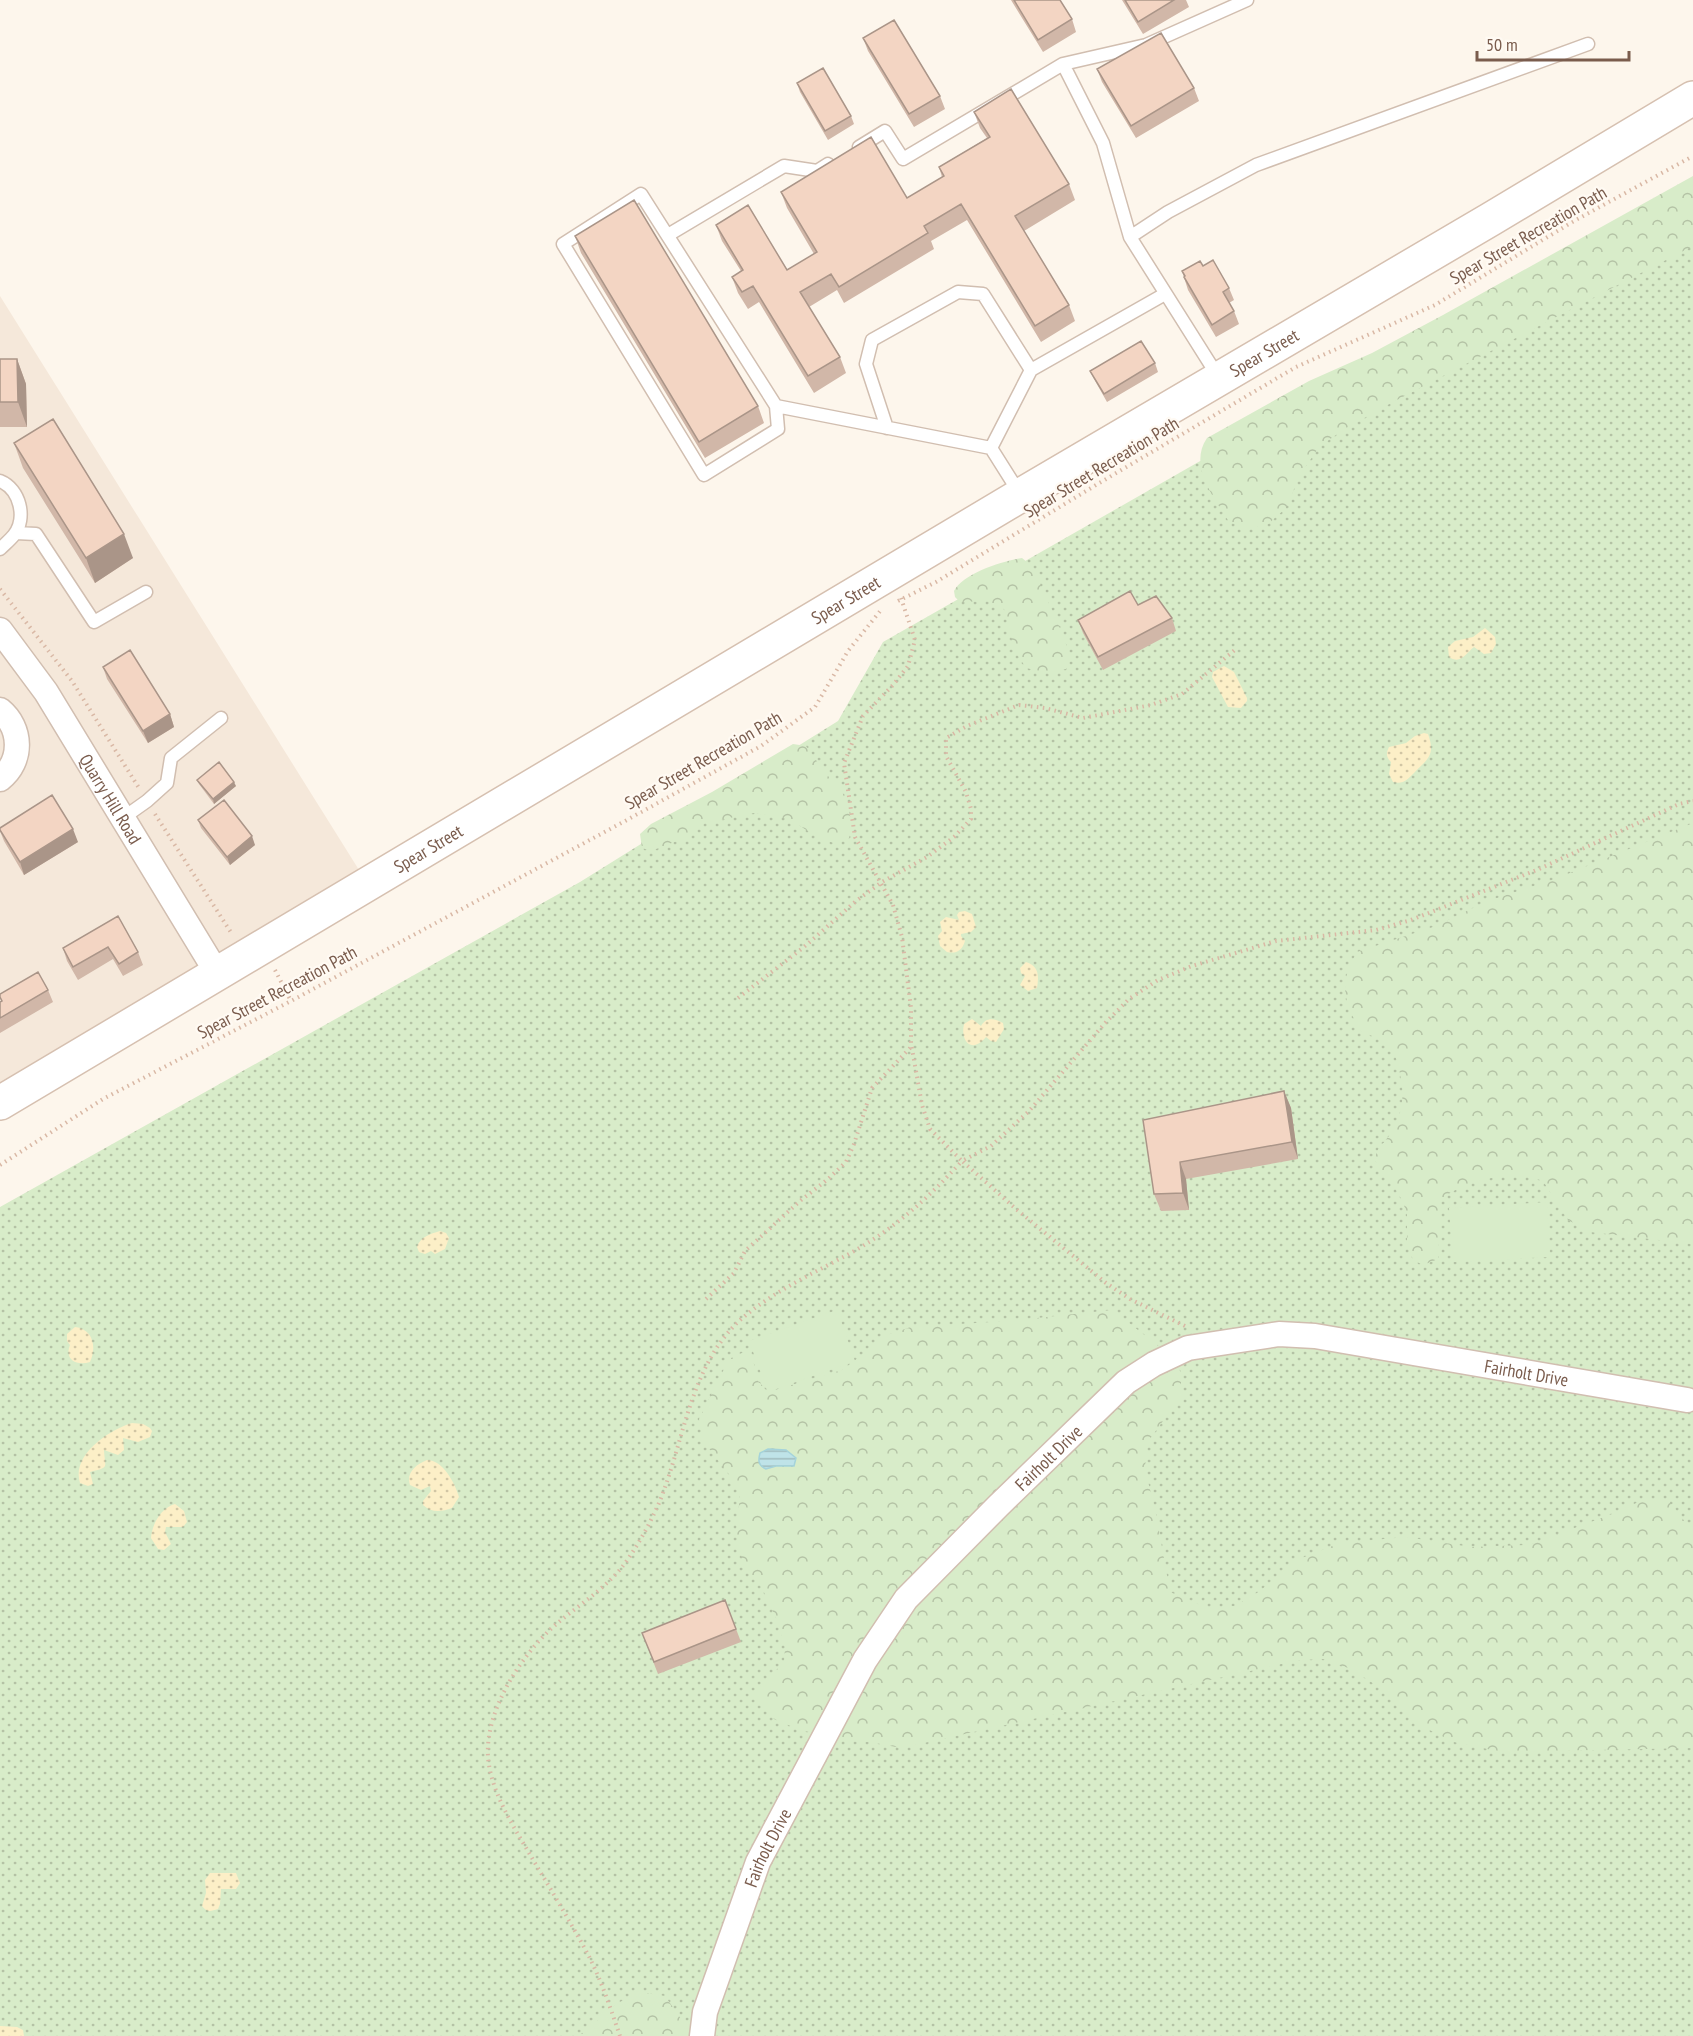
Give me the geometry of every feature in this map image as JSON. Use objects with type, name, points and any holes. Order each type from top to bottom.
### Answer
[{"type":"main road","name":"Spear Street","points":[[0,1103],[217,973],[894,592],[1021,495],[1693,98]]},
{"type":"street","name":"Quarry Hill Road","points":[[0,630],[46,692],[217,973]]},
{"type":"street","points":[[0,710],[14,727],[17,741],[17,754],[12,767],[0,779]]},
{"type":"street","name":"Fairholt Drive","points":[[702,2036],[705,2012],[758,1863],[865,1660],[906,1599],[1126,1382],[1154,1364],[1188,1348],[1280,1334],[1316,1336],[1687,1400]]},
{"type":"lane","points":[[668,235],[784,166],[817,171],[885,131],[903,159],[1063,64],[1146,45],[1247,0]]},
{"type":"lane","points":[[1130,237],[1168,212],[1256,165],[1588,44]]},
{"type":"lane","points":[[1063,64],[1103,143],[1130,237],[1219,379]]},
{"type":"lane","points":[[641,194],[776,406],[778,429],[704,476],[563,244],[641,194]]},
{"type":"lane","points":[[887,428],[866,364],[873,340],[958,292],[982,294],[1031,370]]},
{"type":"lane","points":[[991,448],[1031,370],[1165,294]]},
{"type":"lane","points":[[776,406],[991,448],[1021,495]]},
{"type":"lane","points":[[0,481],[7,483],[17,496],[21,513],[16,533],[0,549]]},
{"type":"lane","points":[[16,533],[36,534],[94,622],[146,592]]},
{"type":"lane","points":[[123,818],[147,801],[166,783],[171,758],[221,718]]},
{"type":"path","name":"Spear Street Recreation Path","points":[[894,592],[936,582],[1296,367],[1435,305],[1574,221],[1693,156]]},
{"type":"path","points":[[894,592],[915,640],[908,666],[863,716],[844,763],[855,837],[893,905],[902,937],[911,1008],[911,1047],[922,1105],[930,1129],[1016,1209],[1106,1283],[1130,1299],[1185,1326]]},
{"type":"path","name":"Spear Street Recreation Path","points":[[0,1166],[103,1099],[322,984],[761,746],[815,707],[848,651],[882,609]]},
{"type":"path","points":[[738,998],[804,947],[855,902],[882,882],[927,857],[954,837],[971,819],[971,809],[966,792],[946,756],[946,738],[967,726],[1019,705],[1045,708],[1083,718],[1151,705],[1182,694],[1236,649]]},
{"type":"path","points":[[620,2036],[587,1952],[517,1833],[497,1792],[491,1776],[488,1756],[489,1739],[495,1712],[519,1665],[552,1628],[616,1575],[630,1558],[659,1503],[692,1400],[720,1341],[739,1321],[791,1285],[873,1239],[907,1216],[928,1198],[962,1161],[991,1146],[1029,1111],[1106,1022],[1130,999],[1158,980],[1203,963],[1276,941],[1376,930],[1411,920],[1539,869],[1679,804],[1693,801]]},
{"type":"path","points":[[706,1299],[734,1273],[745,1251],[846,1162],[872,1088],[911,1047]]},
{"type":"shaded area","points":[[0,296],[359,870],[0,1085]]},
{"type":"green space","points":[[1693,176],[1693,246],[1343,430],[1319,447],[1300,475],[1286,508],[1268,524],[1249,529],[1229,522],[1210,492],[1202,470],[1200,459],[1207,438],[1309,381],[1372,353],[1443,315]]},
{"type":"green space","points":[[1693,203],[1693,2036],[0,2036],[0,1207],[580,882],[838,721],[883,642],[1323,391]]},
{"type":"green space","points":[[1022,558],[1032,566],[1059,626],[1069,652],[1066,669],[1048,673],[1026,668],[1015,651],[1004,609],[987,601],[960,602],[955,597],[954,591],[974,573]]},
{"type":"green space","points":[[793,744],[806,746],[826,774],[841,789],[852,826],[849,838],[834,843],[818,838],[790,819],[754,813],[705,823],[682,839],[651,851],[642,848],[640,834],[651,824],[712,792]]},
{"type":"green space","points":[[1693,823],[1693,1244],[1590,1232],[1568,1220],[1543,1181],[1514,1175],[1475,1182],[1456,1190],[1441,1200],[1438,1259],[1423,1265],[1413,1260],[1407,1243],[1407,1215],[1403,1202],[1391,1181],[1375,1161],[1379,1147],[1390,1135],[1399,1114],[1402,1086],[1393,1051],[1383,1041],[1359,1029],[1349,1008],[1345,991],[1346,976],[1357,952],[1436,926],[1485,902],[1555,879]]},
{"type":"green space","points":[[1547,1202],[1550,1257],[1453,1262],[1449,1208]]},
{"type":"green space","points":[[837,1310],[855,1361],[768,1392],[749,1341]]},
{"type":"green space","points":[[1112,1310],[1177,1360],[1181,1375],[1181,1396],[1147,1443],[1145,1469],[1156,1514],[1170,1592],[1208,1608],[1235,1606],[1260,1591],[1294,1561],[1340,1543],[1406,1537],[1471,1547],[1529,1545],[1645,1499],[1668,1500],[1693,1532],[1693,1748],[1502,1752],[1454,1742],[1415,1723],[1385,1691],[1351,1669],[1323,1659],[1300,1660],[901,1748],[850,1741],[800,1730],[774,1719],[756,1696],[768,1677],[784,1663],[785,1647],[776,1618],[762,1588],[743,1563],[736,1532],[740,1496],[731,1477],[704,1442],[699,1419],[729,1359],[746,1351],[754,1364],[758,1381],[768,1392],[842,1370],[881,1337],[911,1327],[1008,1321]]},
{"type":"green space","points":[[639,1992],[665,1996],[693,2036],[577,2036],[586,2031],[616,2004]]},
{"type":"sand","points":[[1485,628],[1495,637],[1496,644],[1491,653],[1484,654],[1474,647],[1460,659],[1449,657],[1448,647],[1455,641],[1473,637]]},
{"type":"sand","points":[[1224,666],[1234,672],[1247,698],[1241,708],[1228,707],[1212,677],[1213,672]]},
{"type":"sand","points":[[1424,733],[1428,734],[1430,741],[1429,756],[1407,779],[1400,783],[1393,782],[1389,774],[1391,762],[1387,753],[1389,747],[1406,743]]},
{"type":"sand","points":[[965,911],[972,914],[976,927],[971,932],[961,934],[965,941],[960,949],[953,953],[947,952],[940,946],[938,936],[942,931],[940,922],[946,917],[959,920],[957,915],[959,912]]},
{"type":"sand","points":[[1026,962],[1036,969],[1038,976],[1037,988],[1028,991],[1020,985],[1025,976],[1021,973],[1020,968]]},
{"type":"sand","points":[[972,1019],[981,1026],[990,1019],[996,1020],[1003,1023],[1004,1029],[996,1042],[986,1037],[976,1045],[968,1044],[963,1030],[964,1024]]},
{"type":"sand","points":[[440,1231],[446,1233],[449,1238],[445,1249],[435,1254],[431,1251],[425,1254],[419,1252],[417,1247],[423,1238]]},
{"type":"sand","points":[[75,1327],[81,1328],[90,1335],[93,1350],[90,1362],[76,1362],[70,1358],[67,1334]]},
{"type":"sand","points":[[132,1423],[143,1424],[150,1428],[152,1431],[150,1437],[138,1442],[123,1438],[124,1450],[118,1455],[104,1450],[105,1466],[90,1472],[93,1484],[88,1486],[80,1483],[81,1463],[86,1454],[113,1431]]},
{"type":"sand","points":[[427,1460],[443,1468],[455,1485],[459,1497],[452,1508],[437,1511],[426,1508],[423,1501],[431,1491],[430,1486],[421,1490],[410,1485],[409,1477],[412,1470]]},
{"type":"sand","points":[[175,1504],[184,1511],[187,1522],[183,1527],[166,1527],[165,1532],[171,1544],[164,1550],[158,1549],[151,1538],[153,1527],[165,1509]]},
{"type":"sand","points":[[210,1873],[236,1873],[240,1883],[236,1889],[221,1889],[218,1909],[209,1911],[202,1906],[206,1893],[205,1880]]},
{"type":"sand","points":[[0,2026],[17,2027],[23,2030],[24,2036],[0,2036]]},
{"type":"water","points":[[768,1449],[786,1450],[796,1458],[794,1466],[776,1466],[766,1469],[761,1466],[760,1453]]},
{"type":"building","points":[[1014,0],[1060,0],[1072,19],[1038,40]]},
{"type":"building","points":[[1125,0],[1174,0],[1138,22]]},
{"type":"building","points":[[894,20],[940,96],[909,114],[863,38]]},
{"type":"building","points":[[1161,33],[1194,88],[1131,126],[1097,69]]},
{"type":"building","points":[[823,68],[851,116],[825,131],[797,83]]},
{"type":"building","points":[[1011,89],[1069,184],[1015,216],[1069,305],[1035,326],[961,204],[924,226],[928,233],[839,287],[831,274],[800,292],[840,357],[808,376],[753,286],[742,292],[732,277],[743,270],[716,225],[748,205],[787,270],[817,252],[781,192],[871,137],[907,198],[944,176],[939,167],[990,137],[974,112]]},
{"type":"building","points":[[634,200],[758,406],[699,442],[575,236]]},
{"type":"building","points":[[1213,260],[1229,288],[1223,292],[1234,311],[1212,325],[1182,271],[1200,261],[1203,266]]},
{"type":"building","points":[[1141,341],[1155,363],[1104,394],[1090,371]]},
{"type":"building","points":[[0,359],[17,359],[18,402],[0,402]]},
{"type":"building","points":[[53,419],[124,534],[86,558],[14,443]]},
{"type":"building","points":[[1130,591],[1138,605],[1156,596],[1172,618],[1098,657],[1078,620]]},
{"type":"building","points":[[130,650],[170,714],[143,731],[103,667]]},
{"type":"building","points":[[219,762],[234,782],[213,799],[197,780]]},
{"type":"building","points":[[52,795],[73,829],[20,862],[0,828]]},
{"type":"building","points":[[224,800],[252,836],[227,857],[198,820]]},
{"type":"building","points":[[118,916],[138,952],[119,964],[108,947],[73,967],[63,948]]},
{"type":"building","points":[[38,972],[48,990],[0,1018],[0,1002],[2,1001],[0,994]]},
{"type":"building","points":[[1284,1091],[1292,1142],[1180,1162],[1183,1193],[1154,1194],[1143,1120]]},
{"type":"building","points":[[725,1600],[736,1629],[654,1662],[642,1633]]}]
